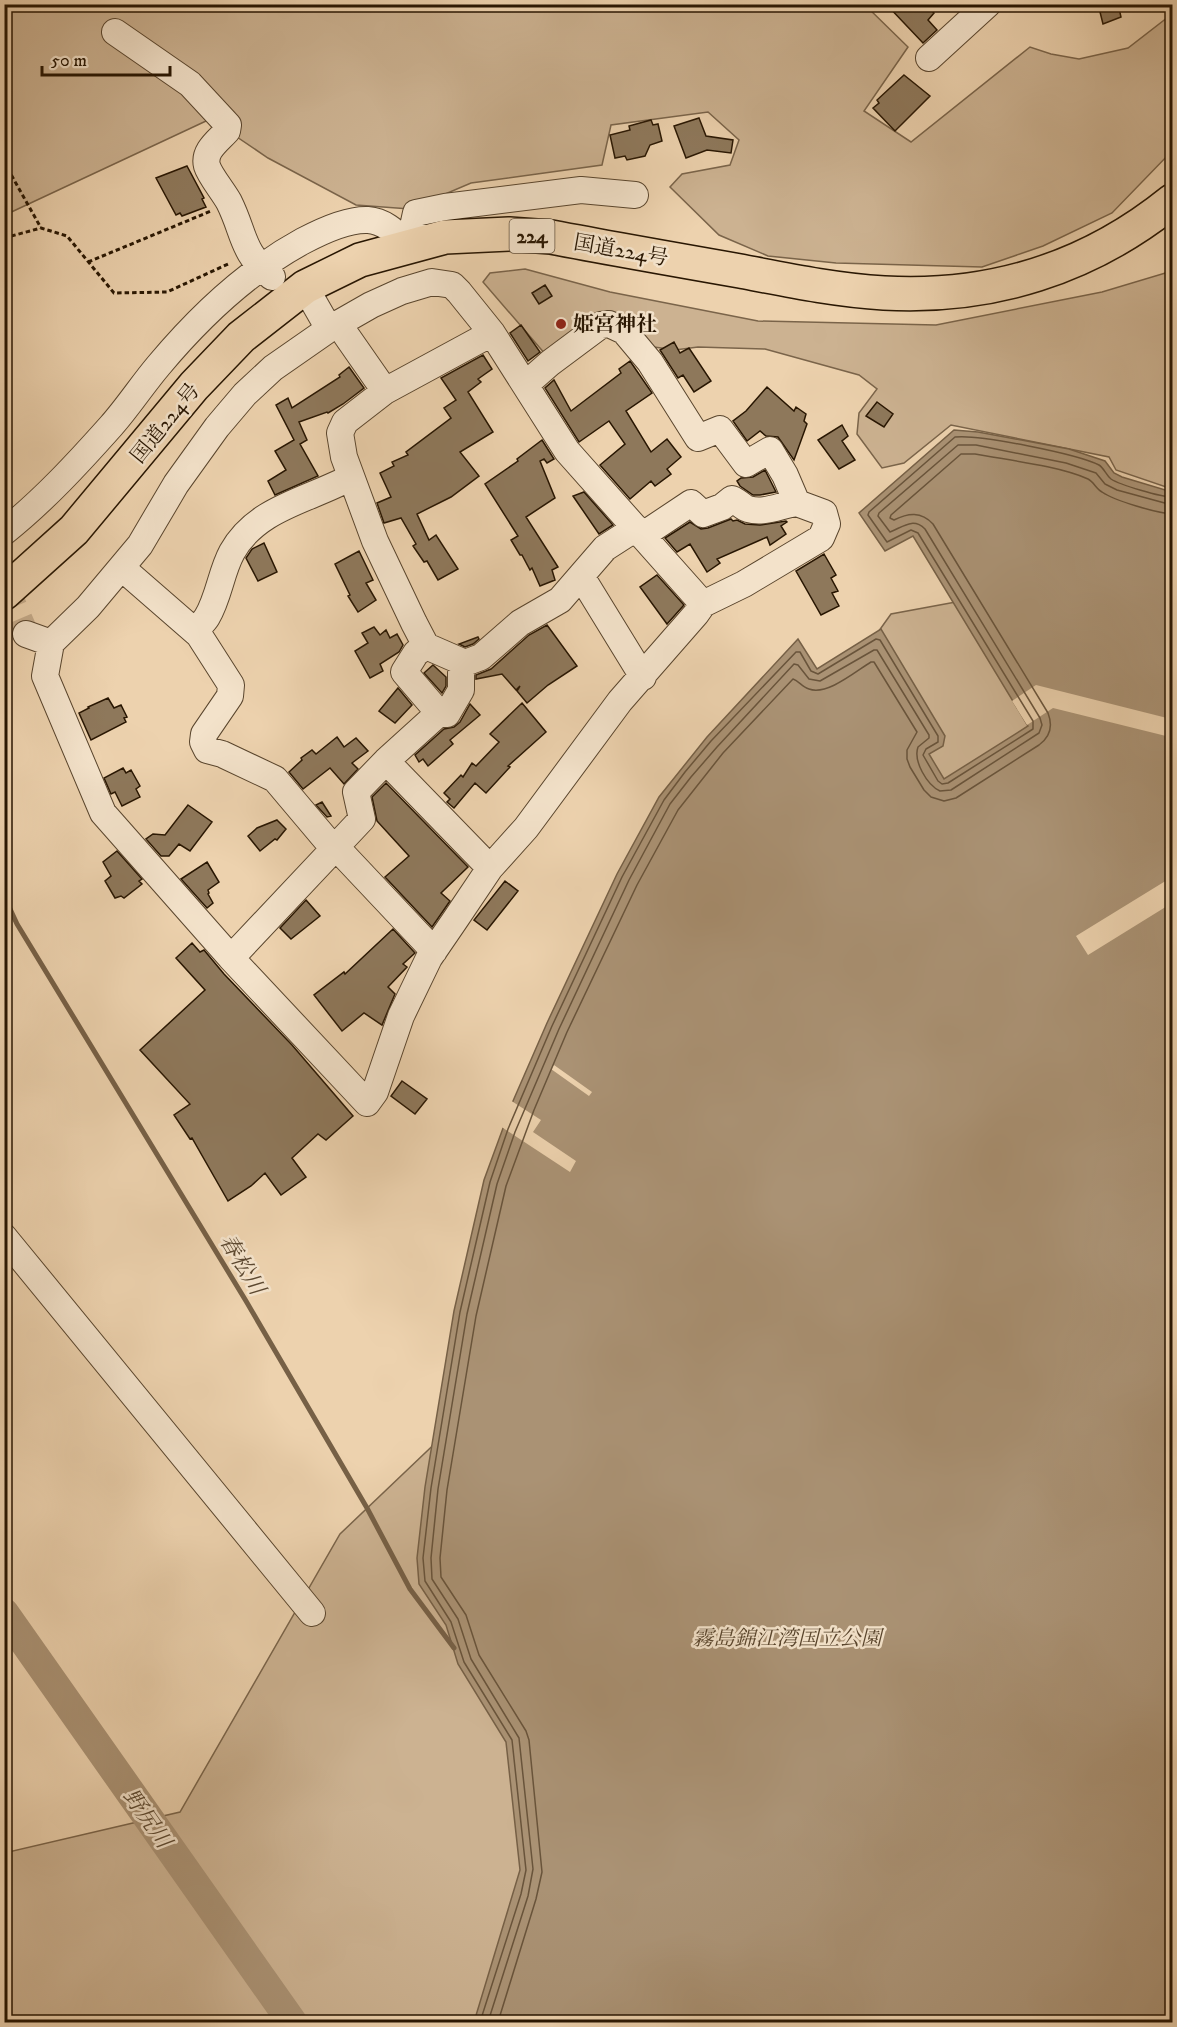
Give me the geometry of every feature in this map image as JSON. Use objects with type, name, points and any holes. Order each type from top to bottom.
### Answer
[{"type":"highway","name":"国道224号","points":[[4,594],[74,530],[109,491],[194,386],[241,337],[305,287],[360,260],[445,237],[509,234],[551,237],[820,285],[884,292],[926,293],[988,288],[1037,275],[1080,259],[1143,224],[1173,201]]},
{"type":"street","points":[[929,58],[988,4]]},
{"type":"street","points":[[115,32],[190,84],[228,125],[227,131],[209,150],[207,165],[230,203],[261,267]]},
{"type":"street","points":[[4,532],[25,516],[82,458],[113,424],[158,366],[199,319],[261,267],[327,228],[367,220],[386,225],[409,245],[416,213],[445,207],[581,190],[635,195]]},
{"type":"street","points":[[492,333],[385,391],[345,422],[340,433],[344,457],[375,541],[426,646],[465,663],[481,657],[520,623],[560,600],[605,548],[640,532],[691,503],[703,514],[722,507],[732,499],[745,508],[766,511],[797,504],[824,513],[826,524],[821,538],[744,584],[703,604],[643,677],[620,701],[511,846],[490,868],[434,951],[401,1016],[375,1092],[368,1103],[231,958],[103,813],[45,676],[51,643],[123,568],[140,545],[176,484],[245,394],[273,368],[337,332],[370,305],[402,291],[432,282],[452,285],[492,333],[567,450],[640,532],[703,604]]},
{"type":"street","points":[[305,287],[337,332],[385,391]]},
{"type":"street","points":[[525,385],[601,325],[609,324],[624,332],[650,362],[698,438],[720,429],[746,464],[770,450],[785,475],[797,504]]},
{"type":"street","points":[[195,631],[207,617],[231,554],[241,537],[256,522],[280,508],[331,488],[351,477]]},
{"type":"street","points":[[123,568],[195,631],[231,685],[230,696],[204,734],[203,742],[207,750],[222,754],[275,779],[335,848],[434,951]]},
{"type":"street","points":[[581,576],[643,677]]},
{"type":"street","points":[[26,634],[51,643]]},
{"type":"street","points":[[426,646],[416,653],[404,672],[439,713],[447,714],[461,690],[461,673],[465,663]]},
{"type":"street","points":[[231,958],[362,819],[356,792],[439,713]]},
{"type":"street","points":[[386,761],[490,868]]},
{"type":"street","points":[[4,1237],[312,1613]]},
{"type":"path","points":[[4,162],[40,228]]},
{"type":"path","points":[[88,262],[230,203]]},
{"type":"path","points":[[4,238],[40,228],[67,236],[114,293],[167,292],[261,267]]},
{"type":"green space","points":[[4,5],[865,5],[908,47],[864,111],[911,142],[1030,47],[1051,54],[1079,59],[1128,48],[1172,14],[1172,151],[1112,213],[1043,246],[982,267],[836,263],[768,256],[719,235],[670,187],[682,174],[730,165],[739,140],[708,112],[611,125],[602,165],[471,183],[410,209],[356,205],[268,158],[237,137],[221,114],[5,215]]},
{"type":"green space","points":[[525,269],[610,292],[758,321],[936,325],[1102,292],[1172,271],[1172,489],[1116,470],[1109,457],[951,425],[904,463],[882,468],[857,434],[859,413],[877,389],[859,375],[765,349],[698,347],[675,350],[654,347],[637,334],[628,320],[546,355],[483,282],[490,273]]},
{"type":"green space","name":"霧島錦江湾国立公園","points":[[1172,562],[1172,2022],[5,2022],[4,1853],[180,1812],[340,1534],[574,1311],[670,923],[891,614]]},
{"type":"water","name":"霧島錦江湾国立公園","points":[[954,430],[978,432],[1069,449],[1105,461],[1114,473],[1122,477],[1172,492],[1172,2022],[474,2022],[520,1870],[506,1742],[458,1664],[446,1625],[419,1584],[417,1558],[425,1487],[454,1311],[484,1180],[513,1101],[547,1023],[617,874],[659,797],[707,737],[798,639],[817,669],[881,629],[945,736],[943,746],[929,754],[944,779],[1028,726],[913,536],[885,551],[859,513]]},
{"type":"pier","points":[[1036,685],[1171,719],[1166,736],[1053,708],[1027,725],[1012,701]]},
{"type":"pier","points":[[1172,877],[1172,903],[1088,955],[1076,936]]},
{"type":"pier","points":[[554,1065],[592,1092],[589,1096],[551,1069]]},
{"type":"pier","points":[[510,1100],[541,1120],[533,1132],[576,1161],[570,1172],[500,1126]]},
{"type":"building","points":[[886,4],[925,4],[934,13],[928,20],[937,30],[923,43]]},
{"type":"building","points":[[1098,4],[1118,4],[1121,17],[1103,24]]},
{"type":"building","points":[[904,75],[930,96],[895,131],[873,108],[879,103],[877,100]]},
{"type":"building","points":[[699,118],[706,136],[733,140],[731,153],[707,150],[686,158],[674,126]]},
{"type":"building","points":[[651,120],[653,125],[658,124],[662,141],[650,145],[645,156],[627,160],[625,156],[615,158],[610,135],[630,130],[629,126]]},
{"type":"building","points":[[187,166],[204,198],[202,199],[206,207],[182,216],[180,213],[176,215],[156,178]]},
{"type":"building","points":[[545,285],[552,296],[539,304],[532,293]]},
{"type":"building","points":[[521,325],[540,352],[528,361],[510,333]]},
{"type":"building","points":[[674,342],[680,353],[689,348],[711,381],[694,392],[683,375],[678,378],[660,350]]},
{"type":"building","points":[[483,355],[492,369],[478,379],[481,382],[468,392],[493,432],[460,452],[479,476],[451,497],[417,514],[429,540],[436,535],[458,569],[438,580],[427,561],[424,562],[413,546],[416,544],[401,518],[384,523],[377,503],[391,497],[380,473],[394,466],[392,462],[408,455],[406,452],[451,418],[444,408],[456,400],[441,378]]},
{"type":"building","points":[[630,361],[652,393],[626,411],[651,452],[667,439],[681,457],[667,469],[671,474],[655,486],[651,481],[630,499],[600,465],[625,444],[609,421],[579,442],[545,388],[554,380],[571,411],[621,373],[619,369]]},
{"type":"building","points":[[349,367],[364,388],[328,413],[299,422],[307,440],[300,444],[318,476],[275,495],[268,481],[286,470],[275,451],[294,440],[276,405],[288,398],[292,408],[340,377],[339,375]]},
{"type":"building","points":[[767,387],[794,411],[796,407],[806,414],[804,421],[807,424],[794,460],[778,437],[766,436],[760,431],[747,441],[733,421],[746,411]]},
{"type":"building","points":[[877,402],[893,414],[884,427],[866,416]]},
{"type":"building","points":[[842,425],[848,436],[842,441],[855,460],[839,469],[818,440]]},
{"type":"building","points":[[542,440],[554,459],[547,463],[544,459],[540,461],[555,498],[526,517],[558,567],[552,570],[555,580],[540,586],[532,568],[530,570],[511,540],[518,536],[485,484],[518,461],[517,459]]},
{"type":"building","points":[[765,470],[776,492],[753,495],[737,481],[741,478],[753,477]]},
{"type":"building","points":[[584,492],[613,525],[599,534],[573,496]]},
{"type":"building","points":[[731,519],[745,524],[760,525],[786,521],[781,526],[786,534],[770,545],[767,537],[717,559],[720,563],[707,572],[690,544],[677,552],[665,538],[690,522],[701,529]]},
{"type":"building","points":[[264,543],[277,572],[258,581],[246,558],[252,549]]},
{"type":"building","points":[[359,551],[373,580],[366,583],[376,600],[358,612],[348,596],[350,595],[335,564]]},
{"type":"building","points":[[824,554],[836,575],[831,578],[838,591],[832,593],[839,606],[821,615],[796,571]]},
{"type":"building","points":[[657,575],[684,605],[667,624],[640,587]]},
{"type":"building","points":[[547,625],[577,666],[548,685],[527,703],[517,691],[520,686],[516,690],[502,674],[476,679],[476,675],[491,669],[529,635]]},
{"type":"building","points":[[374,627],[380,635],[386,630],[390,638],[397,634],[403,645],[399,652],[380,664],[383,671],[370,678],[355,651],[368,643],[362,633]]},
{"type":"building","points":[[478,637],[479,639],[473,644],[465,647],[459,644]]},
{"type":"building","points":[[433,665],[446,677],[446,686],[442,693],[424,673]]},
{"type":"building","points":[[398,688],[412,705],[395,723],[379,711]]},
{"type":"building","points":[[108,698],[114,708],[121,705],[127,717],[124,718],[126,722],[91,740],[79,713]]},
{"type":"building","points":[[522,703],[546,732],[508,766],[510,767],[486,793],[475,783],[454,808],[447,802],[450,799],[444,793],[461,775],[463,777],[472,763],[476,766],[499,742],[490,734]]},
{"type":"building","points":[[470,704],[480,715],[450,740],[453,744],[428,766],[423,759],[419,762],[415,755],[444,729],[454,727],[460,722]]},
{"type":"building","points":[[337,737],[344,747],[356,738],[368,751],[352,763],[358,769],[344,784],[330,768],[303,789],[289,772],[302,760],[301,758],[312,750],[316,754]]},
{"type":"building","points":[[123,768],[126,773],[131,770],[140,786],[136,789],[140,797],[122,806],[115,792],[111,794],[104,778]]},
{"type":"building","points":[[386,783],[468,867],[441,893],[450,901],[432,927],[385,877],[409,856],[377,821],[372,797]]},
{"type":"building","points":[[322,802],[331,816],[327,817],[316,805]]},
{"type":"building","points":[[188,805],[212,822],[190,851],[179,844],[169,856],[161,856],[146,839],[153,834],[165,835]]},
{"type":"building","points":[[277,820],[286,829],[277,840],[275,839],[260,851],[248,836],[257,828]]},
{"type":"building","points":[[117,851],[142,879],[139,881],[142,884],[124,898],[121,896],[115,898],[105,881],[111,876],[103,862]]},
{"type":"building","points":[[207,862],[219,882],[208,890],[213,903],[207,908],[181,879]]},
{"type":"building","points":[[505,881],[518,891],[487,930],[474,920]]},
{"type":"building","points":[[306,900],[320,916],[291,939],[280,928]]},
{"type":"building","points":[[393,929],[415,953],[403,964],[407,967],[388,987],[395,994],[382,1025],[364,1013],[342,1031],[314,995],[344,972],[345,974]]},
{"type":"building","points":[[192,943],[200,952],[204,950],[292,1045],[353,1116],[326,1140],[318,1134],[292,1158],[306,1177],[281,1195],[265,1173],[251,1186],[228,1201],[192,1138],[190,1139],[174,1115],[190,1104],[140,1050],[205,990],[176,958]]},
{"type":"building","points":[[402,1081],[427,1099],[415,1114],[391,1096]]},
{"type":"waterway","name":"春松川","points":[[4,896],[17,924],[246,1301],[367,1508],[410,1589],[454,1648]]},
{"type":"waterway","name":"野尻川","points":[[4,1613],[292,2022]]},
{"type":"tunnel","points":[[4,583],[26,634]]},
{"type":"place","name":"姫宮神社","points":[[561,324]]}]
